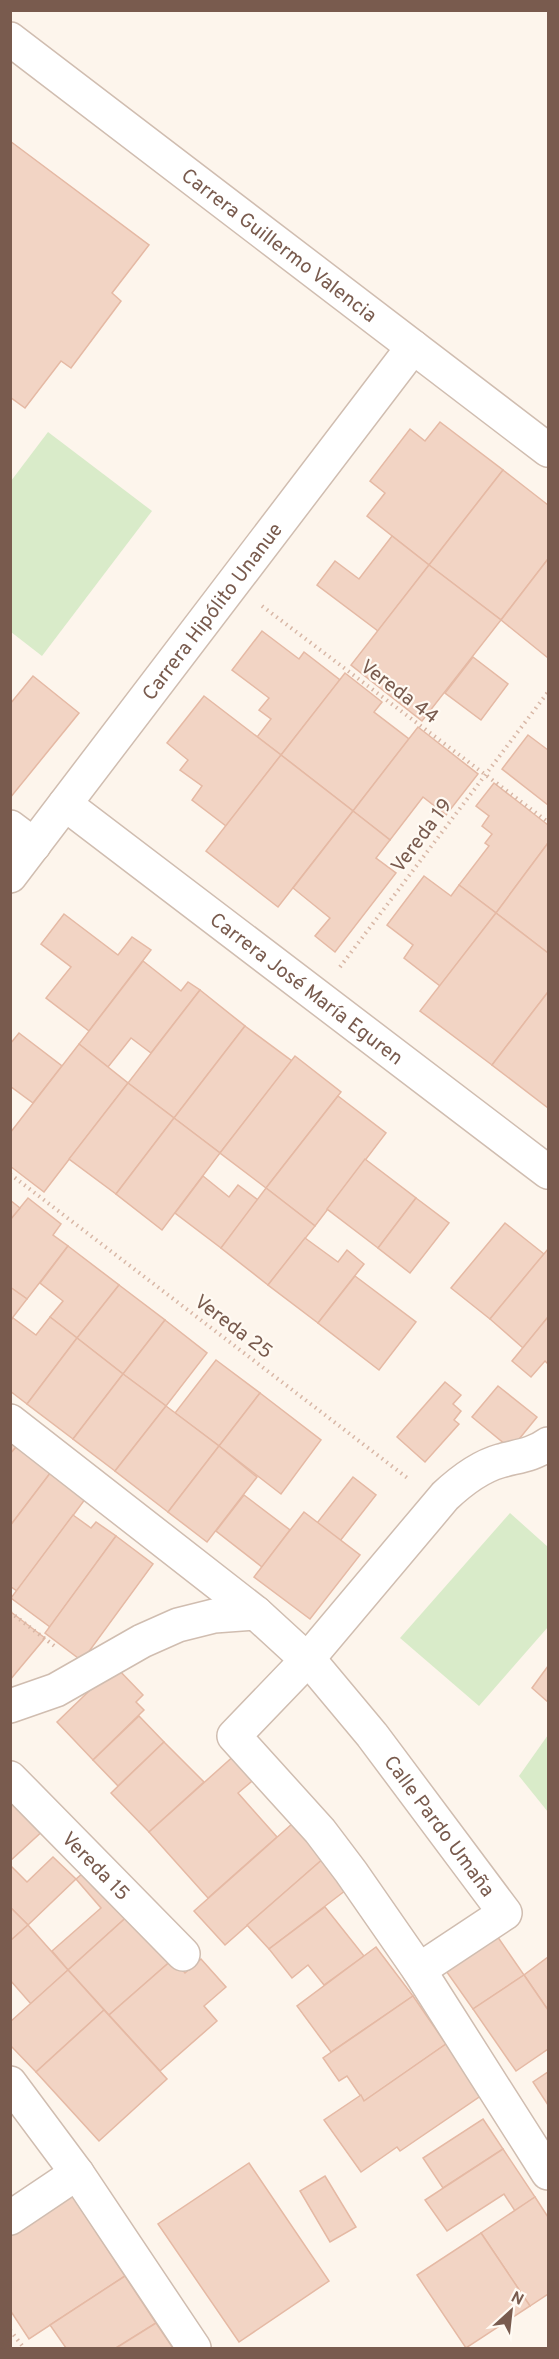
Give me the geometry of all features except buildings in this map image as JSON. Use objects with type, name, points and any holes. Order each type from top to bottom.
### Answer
[{"type":"street","name":"Carrera Guillermo Valencia","points":[[10,39],[549,450]]},
{"type":"street","name":"Carrera Hipólito Unanue","points":[[10,876],[22,836],[65,804],[413,346]]},
{"type":"street","name":"Carrera José María Eguren","points":[[65,804],[549,1172]]},
{"type":"street","name":"Calle Pardo Umaña","points":[[10,1421],[256,1613],[307,1660],[372,1736],[505,1913],[419,1970]]},
{"type":"street","points":[[549,1444],[533,1453],[498,1461],[467,1476],[439,1502],[307,1660],[234,1736],[320,1831],[351,1872],[419,1970],[549,2173]]},
{"type":"street","points":[[10,1706],[56,1690],[178,1625],[214,1616],[256,1613]]},
{"type":"street","name":"Vereda 15","points":[[10,1778],[183,1954]]},
{"type":"street","points":[[10,2083],[77,2172],[194,2349]]},
{"type":"street","points":[[10,2218],[77,2172]]},
{"type":"path","name":"Vereda 44","points":[[233,584],[549,822]]},
{"type":"path","name":"Vereda 19","points":[[318,997],[549,692]]},
{"type":"path","name":"Vereda 25","points":[[10,1174],[439,1502]]},
{"type":"path","points":[[10,1612],[88,1671]]},
{"type":"path","points":[[10,2330],[24,2349]]},
{"type":"green space","points":[[48,432],[152,511],[42,656],[11,632],[11,481]]},
{"type":"green space","points":[[510,1513],[548,1547],[548,1627],[479,1706],[400,1638]]},
{"type":"green space","points":[[548,1735],[548,1812],[519,1776]]}]
